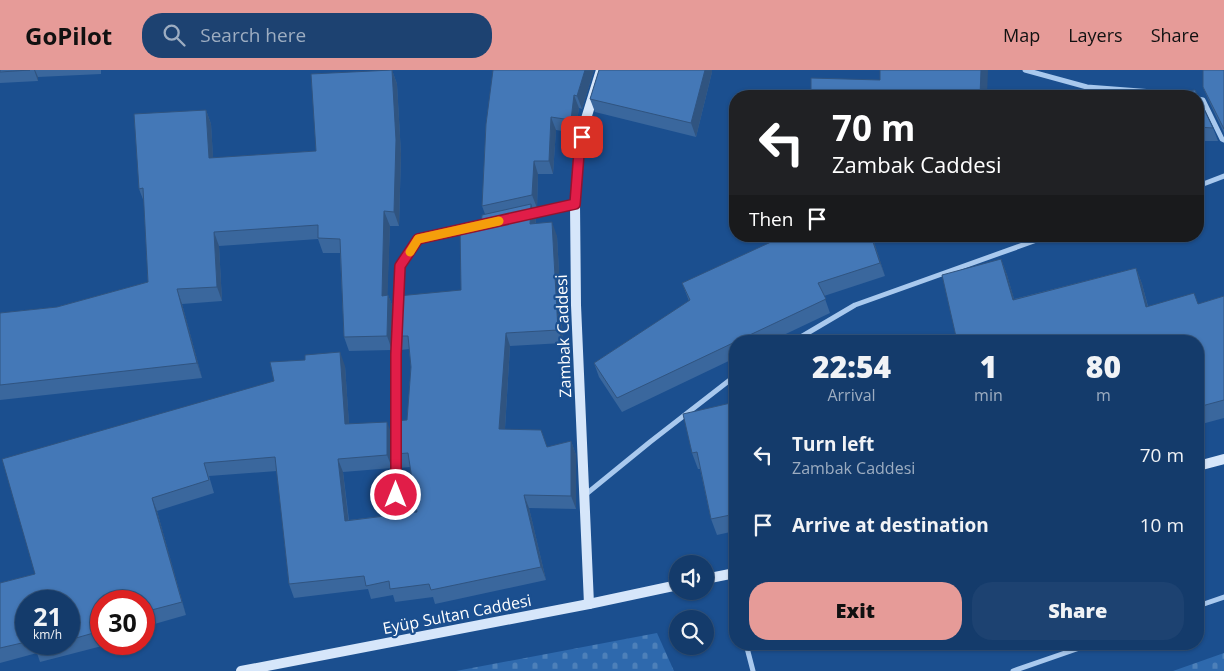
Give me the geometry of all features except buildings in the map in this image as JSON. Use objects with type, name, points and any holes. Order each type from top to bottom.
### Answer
[{"type":"street","name":"Zambak Caddesi","points":[[589,604],[576,304],[575,204],[579,153],[585,122],[601,70]]},
{"type":"street","points":[[1025,70],[1087,87],[1127,90]]},
{"type":"street","points":[[1204,102],[1224,140]]},
{"type":"street","points":[[1204,184],[1224,176]]},
{"type":"street","points":[[520,216],[575,204]]},
{"type":"street","points":[[398,305],[400,266],[418,239],[492,223]]},
{"type":"street","points":[[804,335],[855,304],[1031,242]]},
{"type":"street","points":[[396,429],[397,324]]},
{"type":"street","points":[[584,495],[729,381]]},
{"type":"street","points":[[396,448],[396,495]]},
{"type":"street","points":[[1204,464],[1224,459]]},
{"type":"street","points":[[714,577],[729,574]]},
{"type":"street","name":"Eyüp Sultan Caddesi","points":[[241,671],[669,587]]},
{"type":"street","points":[[1204,604],[1224,597]]},
{"type":"street","points":[[748,650],[753,671]]},
{"type":"street","points":[[1012,671],[1073,650]]},
{"type":"green space","points":[[657,633],[674,671],[456,671]]},
{"type":"green space","points":[[1224,653],[1224,671],[1173,671]]},
{"type":"slow traffic","points":[[410,252],[418,239],[499,221]]},
{"type":"route","points":[[396,495],[396,354],[400,266],[418,239],[575,204],[582,137]]}]
